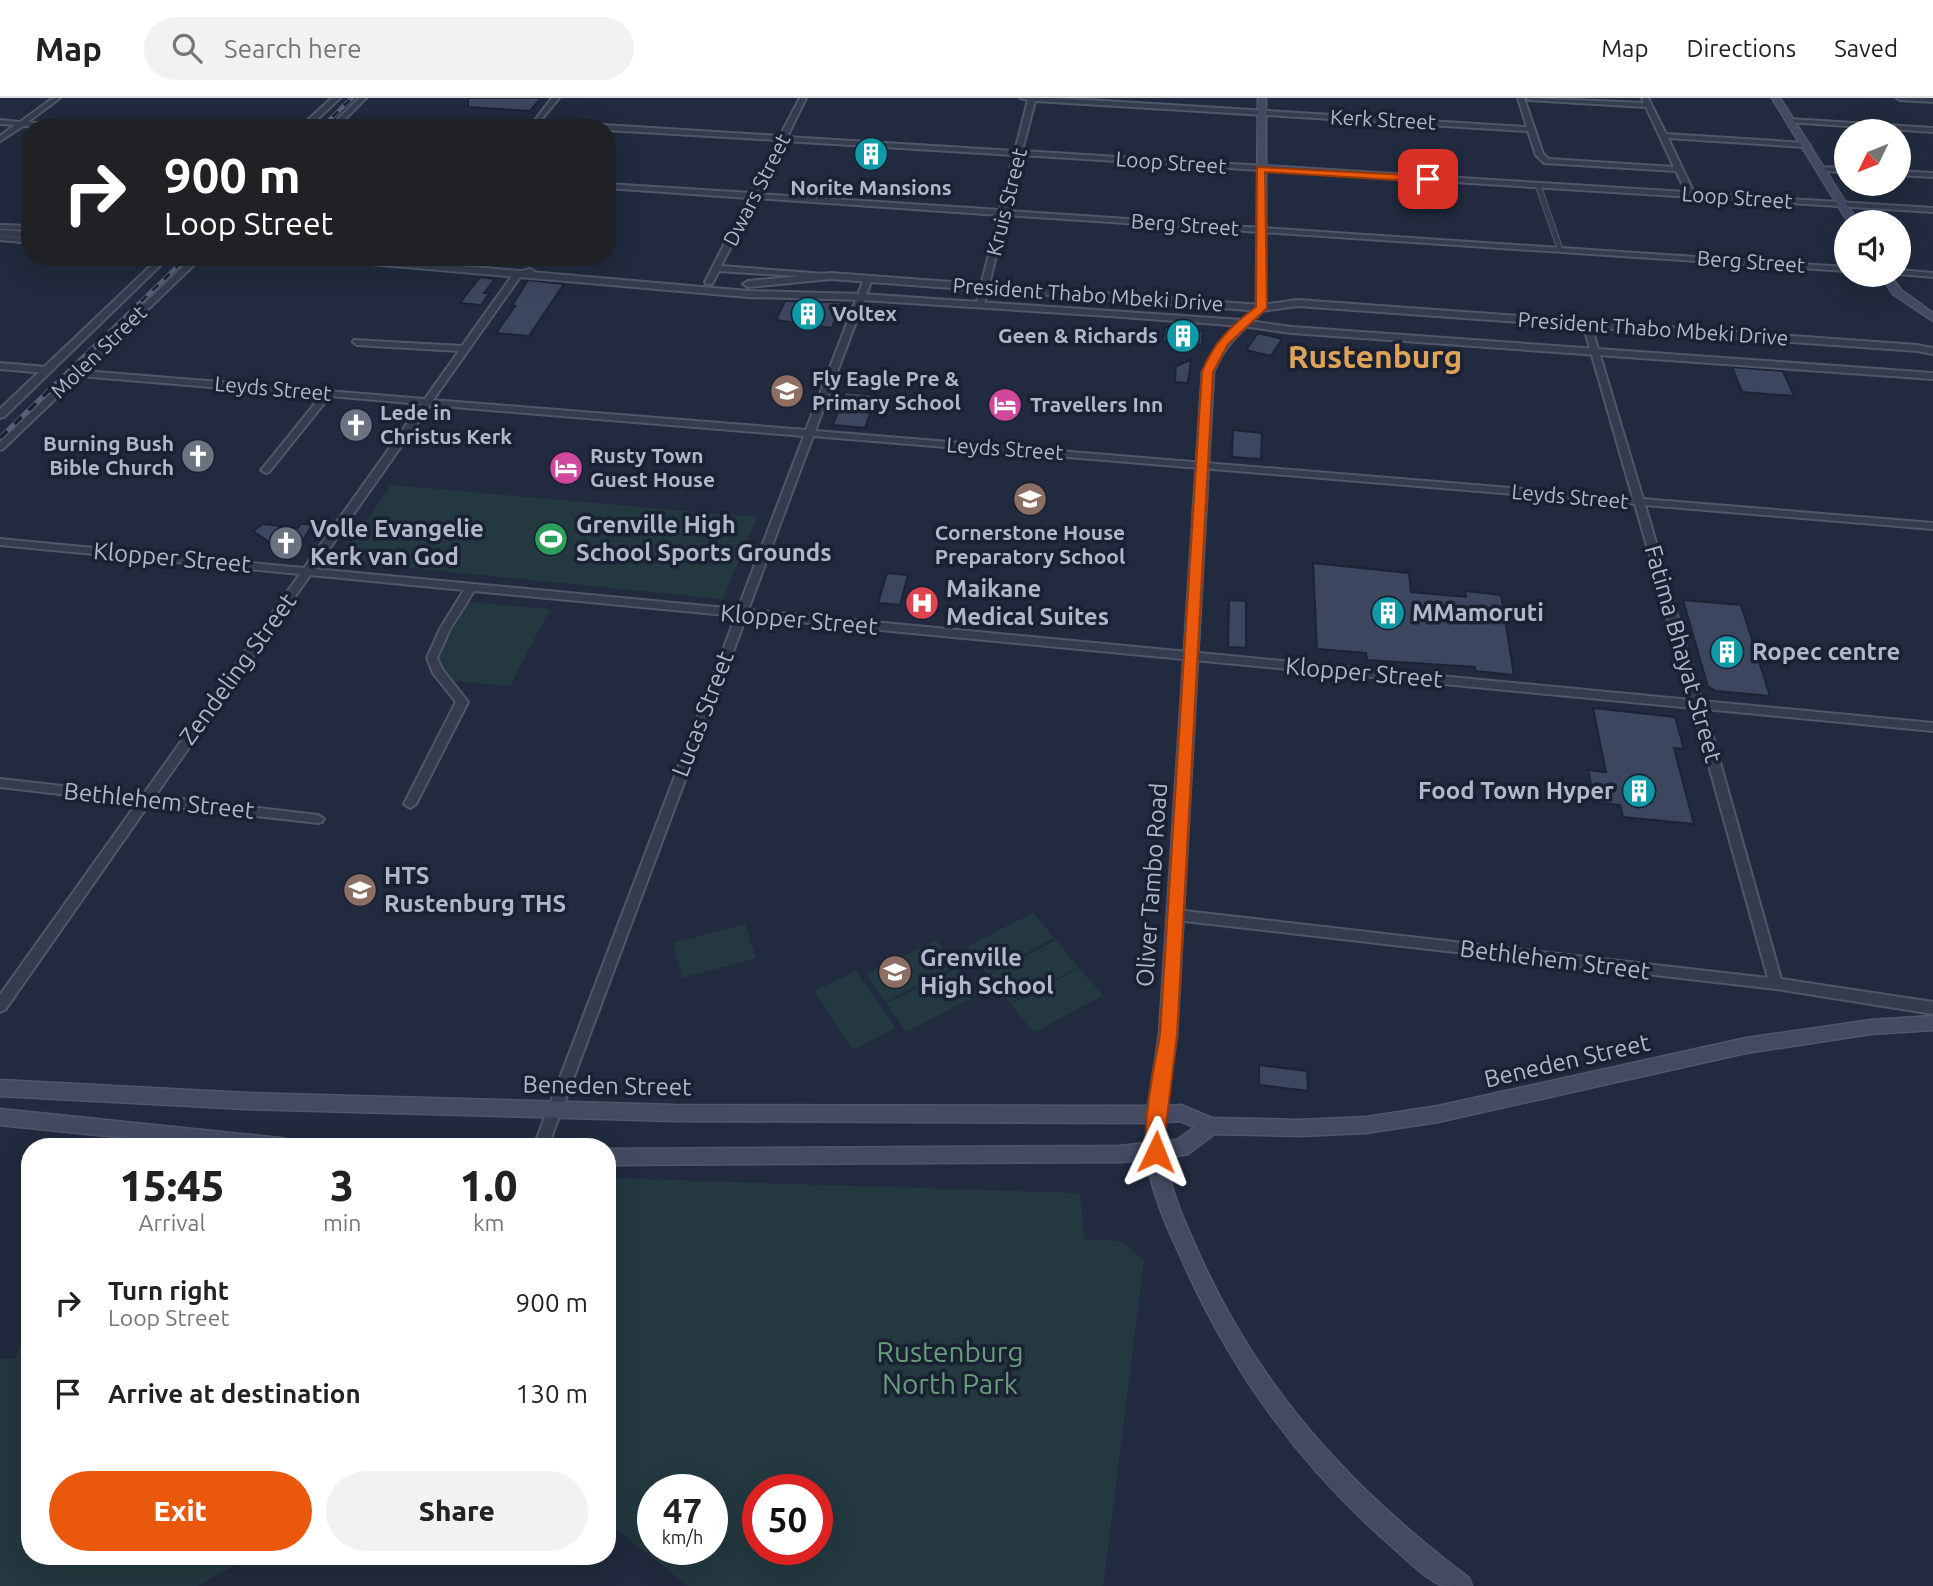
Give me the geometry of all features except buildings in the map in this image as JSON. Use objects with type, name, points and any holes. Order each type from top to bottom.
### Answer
[{"type":"main road","points":[[1261,308],[1262,98]]},
{"type":"main road","points":[[1776,98],[1846,210]]},
{"type":"main road","points":[[1893,287],[1933,318]]},
{"type":"main road","name":"Oliver Tambo Road","points":[[1261,308],[1239,323],[1212,360],[1208,372],[1193,657],[1168,1035],[1157,1114],[1156,1152],[1164,1190],[1201,1287],[1229,1339],[1275,1405],[1330,1473],[1386,1528],[1461,1586]]},
{"type":"main road","name":"Beneden Street","points":[[0,1088],[247,1101],[553,1110],[1181,1113],[1210,1126],[1300,1128],[1395,1122],[1772,1042],[1873,1025],[1933,1023]]},
{"type":"main road","points":[[0,1117],[203,1138]]},
{"type":"main road","points":[[616,1157],[1106,1155],[1181,1148],[1210,1126]]},
{"type":"street","points":[[28,119],[57,98]]},
{"type":"street","points":[[313,119],[336,98]]},
{"type":"street","points":[[341,119],[363,98]]},
{"type":"street","points":[[540,119],[556,98]]},
{"type":"street","name":"Dwars Street","points":[[709,282],[803,98]]},
{"type":"street","name":"Kerk Street","points":[[1023,98],[1532,129]]},
{"type":"street","name":"Kruis Street","points":[[980,305],[1032,98]]},
{"type":"street","points":[[1521,98],[1541,158],[1560,163],[1679,169]]},
{"type":"street","points":[[1529,98],[1646,102],[1691,195]]},
{"type":"street","points":[[1900,98],[1933,100]]},
{"type":"street","points":[[1790,121],[1933,130]]},
{"type":"street","points":[[0,122],[21,123]]},
{"type":"street","points":[[0,139],[21,124]]},
{"type":"street","name":"Loop Street","points":[[616,130],[1933,210]]},
{"type":"street","points":[[1663,136],[1806,145]]},
{"type":"street","points":[[1821,169],[1834,170]]},
{"type":"street","points":[[1911,174],[1933,175]]},
{"type":"street","points":[[1538,185],[1560,249]]},
{"type":"street","name":"Berg Street","points":[[616,187],[1834,268]]},
{"type":"street","points":[[0,227],[21,228]]},
{"type":"street","points":[[0,236],[21,235]]},
{"type":"street","points":[[0,236],[21,240]]},
{"type":"street","name":"Molen Street","points":[[0,415],[156,266]]},
{"type":"street","name":"Molen Street","points":[[0,447],[189,266]]},
{"type":"street","name":"President Thabo Mbeki Drive","points":[[464,266],[517,275],[748,294],[862,297],[980,305],[1933,376]]},
{"type":"street","points":[[717,268],[831,276]]},
{"type":"street","name":"President Thabo Mbeki Drive","points":[[493,270],[759,285],[831,276],[1261,308],[1298,303],[1933,351]]},
{"type":"street","points":[[517,275],[530,271]]},
{"type":"street","points":[[1911,273],[1933,275]]},
{"type":"street","name":"Zendeling Street","points":[[0,1006],[517,275]]},
{"type":"street","name":"Lucas Street","points":[[553,1110],[868,279]]},
{"type":"street","name":"Fatima Bhayat Street","points":[[1587,324],[1776,984]]},
{"type":"street","points":[[357,342],[464,349]]},
{"type":"street","points":[[0,366],[47,370]]},
{"type":"street","name":"Leyds Street","points":[[77,373],[1933,526]]},
{"type":"street","points":[[266,470],[327,394]]},
{"type":"street","name":"Klopper Street","points":[[0,542],[1933,727]]},
{"type":"street","points":[[410,804],[462,702],[438,674],[432,658],[445,629],[471,587]]},
{"type":"street","name":"Bethlehem Street","points":[[0,783],[318,819]]},
{"type":"street","name":"Bethlehem Street","points":[[1175,915],[1776,984],[1933,1008]]},
{"type":"street","points":[[544,1138],[553,1110]]},
{"type":"green space","name":"Grenville High School Sports Grounds","points":[[391,485],[757,517],[723,599],[339,561]]},
{"type":"green space","points":[[469,602],[550,609],[510,686],[453,681],[439,662],[440,651]]},
{"type":"green space","points":[[1033,913],[1054,938],[987,974],[966,947]]},
{"type":"green space","points":[[745,924],[756,958],[682,978],[673,943]]},
{"type":"green space","points":[[936,940],[956,966],[885,1002],[866,974]]},
{"type":"green space","points":[[1056,940],[1078,967],[1010,1003],[988,975]]},
{"type":"green space","points":[[958,968],[978,995],[906,1032],[886,1003]]},
{"type":"green space","points":[[1079,968],[1103,995],[1034,1033],[1011,1004]]},
{"type":"green space","points":[[856,971],[896,1028],[853,1050],[814,991]]},
{"type":"green space","name":"Rustenburg North Park","points":[[616,1178],[1080,1193],[1084,1239],[1120,1241],[1144,1260],[1103,1586],[688,1586],[661,1565],[728,1565],[728,1474],[637,1474],[637,1546],[616,1529]]},
{"type":"green space","points":[[21,1345],[21,1565],[235,1565],[197,1586],[0,1586],[0,1359],[14,1359]]},
{"type":"railway","points":[[330,119],[352,98]]},
{"type":"railway","points":[[95,346],[178,266]]},
{"type":"railway","points":[[0,438],[96,345]]},
{"type":"place","name":"Norite Mansions","points":[[871,154]]},
{"type":"place","name":"Voltex","points":[[808,314]]},
{"type":"place","name":"Geen & Richards","points":[[1183,336]]},
{"type":"place","name":"Fly Eagle Pre & Primary School","points":[[787,391]]},
{"type":"place","name":"Travellers Inn","points":[[1005,405]]},
{"type":"place","name":"Lede in Christus Kerk","points":[[356,425]]},
{"type":"place","name":"Burning Bush Bible Church","points":[[198,456]]},
{"type":"place","name":"Rusty Town Guest House","points":[[566,468]]},
{"type":"place","name":"Cornerstone House Preparatory School","points":[[1030,499]]},
{"type":"place","name":"Grenville High School Sports Grounds","points":[[551,539]]},
{"type":"place","name":"Volle Evangelie Kerk van God","points":[[286,543]]},
{"type":"place","name":"Maikane Medical Suites","points":[[922,603]]},
{"type":"place","name":"MMamoruti","points":[[1388,613]]},
{"type":"place","name":"Ropec centre","points":[[1727,652]]},
{"type":"place","name":"Food Town Hyper","points":[[1639,791]]},
{"type":"place","name":"HTS Rustenburg THS","points":[[360,890]]},
{"type":"place","name":"Grenville High School","points":[[895,972]]},
{"type":"district","name":"Rustenburg","points":[[1375,357]]},
{"type":"route","points":[[1156,1152],[1157,1114],[1168,1035],[1193,657],[1208,372],[1218,349],[1242,323],[1261,308],[1261,169],[1428,179]]}]
